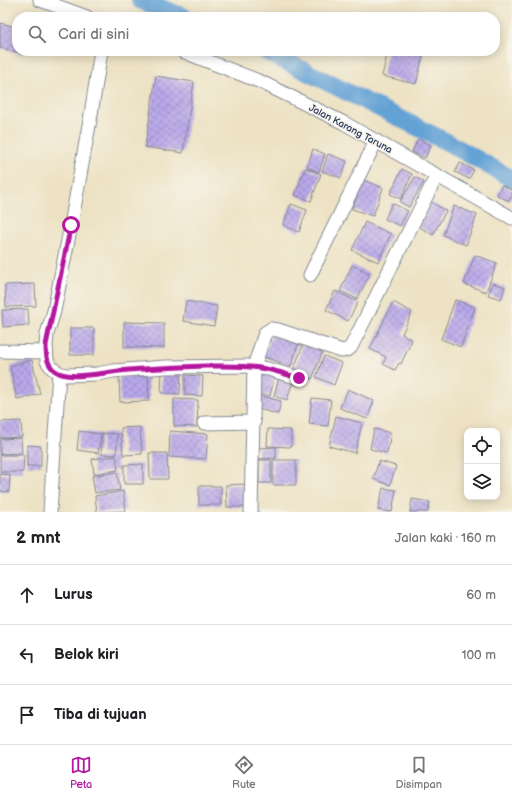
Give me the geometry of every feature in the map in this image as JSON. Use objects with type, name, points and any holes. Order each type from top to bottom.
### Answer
[{"type":"street","points":[[40,0],[73,12]]},
{"type":"street","points":[[100,56],[92,114],[73,217],[54,311],[47,334],[47,361],[58,373],[74,375],[165,367],[254,367],[299,378]]},
{"type":"street","name":"Jalan Karang Taruna","points":[[195,56],[261,82],[344,123],[512,218]]},
{"type":"street","points":[[310,275],[376,141]]},
{"type":"street","points":[[251,512],[254,367],[266,332],[278,330],[335,350],[344,350],[351,347],[437,175]]},
{"type":"street","points":[[0,351],[46,352]]},
{"type":"street","points":[[50,512],[58,373]]},
{"type":"street","points":[[204,423],[254,422]]},
{"type":"building","points":[[0,23],[12,26],[12,51],[0,48]]},
{"type":"building","points":[[387,56],[423,56],[416,84],[382,76]]},
{"type":"building","points":[[156,76],[194,82],[183,153],[145,147]]},
{"type":"building","points":[[418,139],[431,145],[425,158],[412,152]]},
{"type":"building","points":[[313,149],[325,154],[319,172],[307,167]]},
{"type":"building","points":[[328,154],[347,161],[341,178],[322,171]]},
{"type":"building","points":[[460,163],[474,170],[469,179],[455,172]]},
{"type":"building","points":[[305,168],[321,174],[311,201],[295,195]]},
{"type":"building","points":[[402,169],[412,174],[401,199],[390,194]]},
{"type":"building","points":[[415,177],[424,182],[409,207],[400,202]]},
{"type":"building","points":[[363,180],[383,188],[373,216],[352,209]]},
{"type":"building","points":[[502,185],[512,190],[512,196],[509,201],[497,195]]},
{"type":"building","points":[[431,202],[446,211],[433,235],[418,226]]},
{"type":"building","points":[[392,203],[408,211],[400,226],[385,219]]},
{"type":"building","points":[[291,204],[307,210],[299,232],[283,225]]},
{"type":"building","points":[[454,206],[477,215],[466,245],[443,235]]},
{"type":"building","points":[[365,222],[391,234],[378,262],[352,250]]},
{"type":"building","points":[[475,255],[497,263],[486,292],[464,284]]},
{"type":"building","points":[[352,265],[370,274],[357,299],[340,291]]},
{"type":"building","points":[[493,283],[505,287],[501,299],[488,295]]},
{"type":"building","points":[[35,284],[36,306],[6,307],[5,285]]},
{"type":"building","points":[[335,291],[358,302],[348,321],[326,310]]},
{"type":"building","points":[[455,300],[475,307],[461,347],[441,339]]},
{"type":"building","points":[[186,301],[217,306],[214,326],[183,321]]},
{"type":"building","points":[[393,302],[412,312],[402,334],[412,340],[401,364],[399,363],[395,370],[383,364],[386,357],[370,349]]},
{"type":"building","points":[[28,309],[29,325],[3,327],[2,310]]},
{"type":"building","points":[[124,322],[164,323],[164,348],[124,347]]},
{"type":"building","points":[[70,328],[94,328],[94,355],[70,355]]},
{"type":"building","points":[[272,335],[298,344],[291,366],[264,357]]},
{"type":"building","points":[[304,343],[323,351],[312,379],[293,371]]},
{"type":"building","points":[[324,356],[342,363],[334,385],[316,377]]},
{"type":"building","points":[[32,360],[40,394],[17,399],[10,366]]},
{"type":"building","points":[[162,371],[181,372],[180,394],[161,393]]},
{"type":"building","points":[[262,371],[275,374],[270,396],[257,393]]},
{"type":"building","points":[[185,375],[203,376],[202,396],[185,395]]},
{"type":"building","points":[[148,376],[149,401],[120,402],[119,377]]},
{"type":"building","points":[[279,377],[293,381],[287,400],[274,396]]},
{"type":"building","points":[[348,389],[374,401],[367,419],[340,408]]},
{"type":"building","points":[[257,395],[281,401],[278,414],[254,408]]},
{"type":"building","points":[[312,398],[331,400],[328,426],[309,424]]},
{"type":"building","points":[[174,399],[198,400],[197,427],[174,426]]},
{"type":"building","points":[[336,416],[362,423],[355,453],[329,446]]},
{"type":"building","points":[[21,421],[22,437],[0,438],[0,422]]},
{"type":"building","points":[[140,427],[142,454],[123,455],[121,428]]},
{"type":"building","points":[[268,429],[291,430],[291,447],[267,446]]},
{"type":"building","points":[[374,429],[391,433],[387,453],[370,449]]},
{"type":"building","points":[[79,431],[101,434],[98,453],[77,450]]},
{"type":"building","points":[[170,431],[208,434],[206,459],[169,457]]},
{"type":"building","points":[[102,433],[118,434],[116,455],[101,454]]},
{"type":"building","points":[[21,438],[22,453],[0,454],[0,439]]},
{"type":"building","points":[[27,445],[41,446],[41,466],[27,466]]},
{"type":"building","points":[[276,447],[276,458],[258,459],[258,448]]},
{"type":"building","points":[[149,453],[167,453],[168,479],[150,479]]},
{"type":"building","points":[[0,455],[24,455],[23,472],[0,472]]},
{"type":"building","points":[[116,456],[118,470],[94,474],[92,459]]},
{"type":"building","points":[[259,460],[271,460],[271,483],[259,483]]},
{"type":"building","points":[[273,460],[296,460],[296,485],[273,485]]},
{"type":"building","points":[[379,461],[396,466],[390,485],[373,479]]},
{"type":"building","points":[[143,464],[143,484],[124,484],[124,465]]},
{"type":"building","points":[[117,472],[120,490],[95,493],[92,476]]},
{"type":"building","points":[[0,474],[10,475],[9,492],[0,491]]},
{"type":"building","points":[[246,484],[247,507],[227,507],[226,485]]},
{"type":"building","points":[[199,486],[221,486],[221,505],[199,505]]},
{"type":"building","points":[[383,488],[396,490],[392,512],[378,510]]},
{"type":"building","points":[[123,491],[126,511],[97,512],[95,496]]},
{"type":"building","points":[[412,499],[430,502],[428,512],[410,512]]},
{"type":"waterway","points":[[140,0],[171,12]]},
{"type":"waterway","points":[[275,56],[447,142],[512,179]]},
{"type":"route","points":[[71,225],[54,311],[47,334],[46,345],[47,361],[58,373],[74,375],[165,367],[246,366],[268,369],[299,378]]}]
